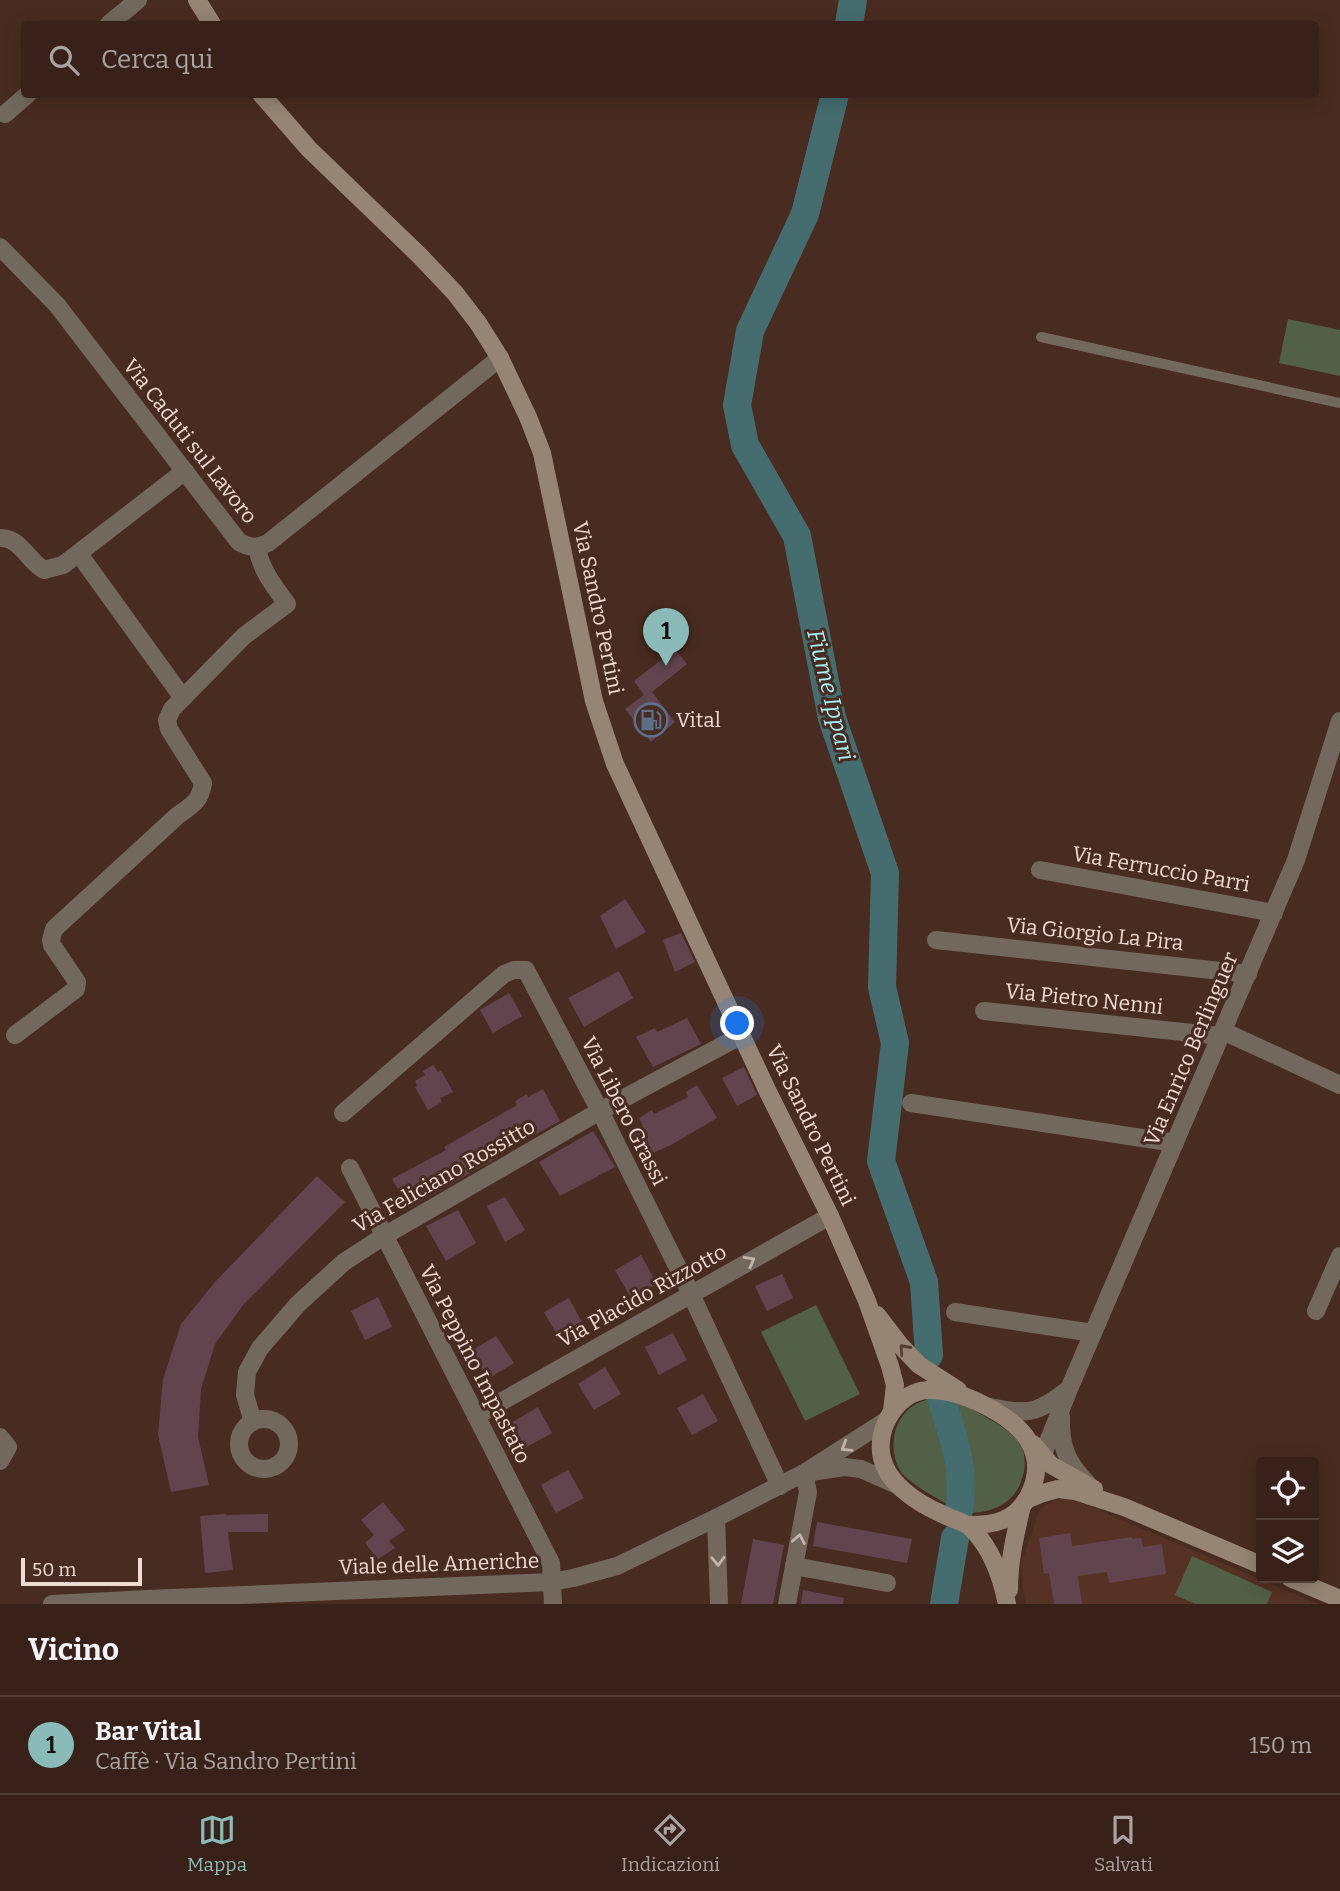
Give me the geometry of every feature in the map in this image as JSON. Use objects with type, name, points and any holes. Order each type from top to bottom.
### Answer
[{"type":"main road","points":[[197,0],[210,21]]},
{"type":"main road","name":"Via Sandro Pertini","points":[[264,98],[309,149],[455,293],[500,358],[528,417],[541,453],[594,701],[615,764],[768,1092],[831,1216],[867,1301]]},
{"type":"main road","points":[[867,1301],[919,1365],[973,1399]]},
{"type":"main road","points":[[867,1301],[895,1385],[890,1416],[882,1435],[881,1452],[884,1465],[895,1483],[903,1490],[940,1514],[969,1525],[998,1522],[1043,1493],[1058,1489],[1075,1491],[1124,1507],[1256,1564]]},
{"type":"main road","points":[[890,1416],[900,1403],[912,1395],[926,1390],[952,1392],[990,1407],[1013,1422],[1028,1438],[1039,1464],[1034,1484],[1024,1503],[1012,1550],[1008,1604]]},
{"type":"main road","points":[[1039,1464],[1059,1471],[1124,1507]]},
{"type":"main road","points":[[969,1525],[995,1563],[1008,1604]]},
{"type":"main road","points":[[1302,1583],[1340,1599]]},
{"type":"street","points":[[113,21],[138,0]]},
{"type":"street","points":[[5,114],[23,98]]},
{"type":"street","name":"Via Caduti sul Lavoro","points":[[0,247],[57,304],[239,542],[247,547],[257,548],[268,543],[500,358]]},
{"type":"street","points":[[0,538],[13,540],[44,570],[63,565],[185,471]]},
{"type":"street","points":[[15,1035],[76,989],[78,982],[52,945],[54,929],[177,816],[197,801],[201,793],[203,783],[169,729],[167,720],[172,709],[244,636],[286,604],[265,573],[257,548]]},
{"type":"street","points":[[79,554],[183,698]]},
{"type":"street","name":"Via Enrico Berlinguer","points":[[1039,1464],[1296,860],[1340,721]]},
{"type":"street","name":"Via Ferruccio Parri","points":[[1040,870],[1274,913]]},
{"type":"street","name":"Via Giorgio La Pira","points":[[936,940],[1248,974]]},
{"type":"street","name":"Via Libero Grassi","points":[[343,1112],[504,974],[514,970],[526,970],[691,1294],[780,1486]]},
{"type":"street","name":"Via Pietro Nenni","points":[[984,1011],[1222,1033],[1340,1085]]},
{"type":"street","name":"Via Feliciano Rossitto","points":[[253,1422],[245,1395],[247,1372],[260,1348],[298,1304],[344,1262],[600,1111],[743,1035]]},
{"type":"street","points":[[911,1104],[1175,1143]]},
{"type":"street","name":"Via Peppino Impastato","points":[[349,1168],[551,1563],[553,1604]]},
{"type":"street","name":"Via Placido Rizzotto","points":[[476,1416],[831,1216]]},
{"type":"street","points":[[1316,1311],[1340,1256]]},
{"type":"street","points":[[955,1312],[1093,1334]]},
{"type":"street","points":[[990,1407],[1019,1413],[1033,1411],[1050,1404],[1069,1389]]},
{"type":"street","points":[[1061,1408],[1063,1445],[1069,1463],[1092,1488]]},
{"type":"street","name":"Viale delle Americhe","points":[[52,1604],[223,1600],[552,1582],[573,1578],[617,1566],[780,1486],[890,1416]]},
{"type":"street","points":[[0,1437],[8,1447],[0,1461]]},
{"type":"street","points":[[787,1604],[808,1492],[804,1473],[844,1467],[861,1469],[895,1483]]},
{"type":"street","points":[[716,1518],[719,1604]]},
{"type":"street","points":[[794,1566],[887,1583]]},
{"type":"lane","points":[[1041,337],[1340,403]]},
{"type":"shaded area","points":[[1062,1498],[1072,1499],[1256,1578],[1256,1583],[1269,1583],[1318,1604],[1025,1604],[1021,1564],[1039,1511],[1045,1505]]},
{"type":"green space","points":[[1288,319],[1340,330],[1340,376],[1279,363]]},
{"type":"green space","points":[[816,1305],[860,1394],[805,1421],[761,1332]]},
{"type":"green space","points":[[934,1398],[954,1401],[972,1409],[1003,1428],[1018,1442],[1025,1459],[1024,1469],[1019,1487],[1005,1503],[983,1512],[969,1513],[922,1489],[901,1472],[894,1447],[899,1422],[913,1406]]},
{"type":"green space","points":[[1192,1556],[1272,1592],[1267,1604],[1195,1604],[1175,1595]]},
{"type":"building","points":[[675,649],[687,664],[652,692],[675,722],[651,742],[625,709],[644,695],[634,681]]},
{"type":"building","points":[[625,899],[646,932],[616,949],[600,916]]},
{"type":"building","points":[[681,933],[695,962],[675,972],[663,940]]},
{"type":"building","points":[[619,971],[633,998],[584,1027],[568,998]]},
{"type":"building","points":[[509,993],[522,1016],[493,1033],[480,1010]]},
{"type":"building","points":[[687,1018],[701,1044],[653,1067],[636,1037],[655,1028],[657,1032]]},
{"type":"building","points":[[433,1065],[438,1072],[441,1070],[453,1092],[440,1098],[442,1102],[428,1110],[415,1087],[415,1081],[425,1075],[423,1071]]},
{"type":"building","points":[[744,1067],[757,1095],[737,1106],[722,1078]]},
{"type":"building","points":[[697,1085],[717,1118],[671,1145],[641,1158],[628,1132],[643,1126],[639,1118],[652,1110],[654,1114],[688,1097],[686,1092]]},
{"type":"building","points":[[543,1089],[560,1121],[409,1208],[392,1179],[446,1150],[444,1147],[517,1105],[515,1101]]},
{"type":"building","points":[[593,1131],[615,1167],[560,1196],[539,1162]]},
{"type":"building","points":[[317,1176],[345,1202],[243,1305],[215,1344],[201,1389],[198,1437],[209,1485],[171,1492],[158,1435],[163,1379],[181,1324],[215,1282]]},
{"type":"building","points":[[505,1197],[525,1230],[505,1242],[487,1206]]},
{"type":"building","points":[[458,1210],[476,1243],[446,1261],[426,1226]]},
{"type":"building","points":[[641,1255],[657,1284],[631,1298],[615,1270]]},
{"type":"building","points":[[782,1274],[793,1298],[767,1311],[755,1286]]},
{"type":"building","points":[[378,1297],[392,1327],[365,1340],[351,1311]]},
{"type":"building","points":[[569,1298],[584,1326],[560,1340],[544,1312]]},
{"type":"building","points":[[673,1333],[687,1360],[659,1375],[645,1347]]},
{"type":"building","points":[[496,1336],[514,1363],[488,1379],[471,1351]]},
{"type":"building","points":[[605,1367],[621,1394],[594,1410],[578,1384]]},
{"type":"building","points":[[703,1394],[718,1421],[692,1435],[677,1408]]},
{"type":"building","points":[[538,1407],[552,1433],[525,1448],[511,1423]]},
{"type":"building","points":[[568,1470],[584,1498],[556,1513],[541,1485]]},
{"type":"building","points":[[383,1502],[405,1530],[389,1541],[395,1548],[378,1559],[365,1543],[374,1535],[361,1520]]},
{"type":"building","points":[[268,1514],[268,1532],[228,1532],[233,1570],[205,1573],[200,1516]]},
{"type":"building","points":[[817,1522],[912,1539],[907,1563],[813,1546]]},
{"type":"building","points":[[1070,1533],[1072,1546],[1132,1537],[1141,1538],[1143,1547],[1162,1544],[1166,1574],[1109,1583],[1107,1572],[1078,1576],[1082,1604],[1054,1604],[1049,1573],[1044,1574],[1039,1538]]},
{"type":"building","points":[[753,1539],[784,1545],[773,1604],[741,1604]]},
{"type":"building","points":[[803,1590],[844,1598],[843,1604],[801,1604]]},
{"type":"waterway","name":"Fiume Ippari","points":[[850,21],[853,0]]},
{"type":"waterway","name":"Fiume Ippari","points":[[834,98],[805,214],[750,331],[737,405],[745,445],[797,536],[832,718],[885,873],[882,987],[895,1043],[881,1161],[924,1282],[929,1355]]},
{"type":"waterway","name":"Fiume Ippari","points":[[941,1398],[960,1467],[959,1510]]},
{"type":"waterway","name":"Fiume Ippari","points":[[944,1604],[955,1538]]},
{"type":"place","name":"Bar Vital","points":[[666,666]]},
{"type":"place","name":"Vital","points":[[651,720]]}]
